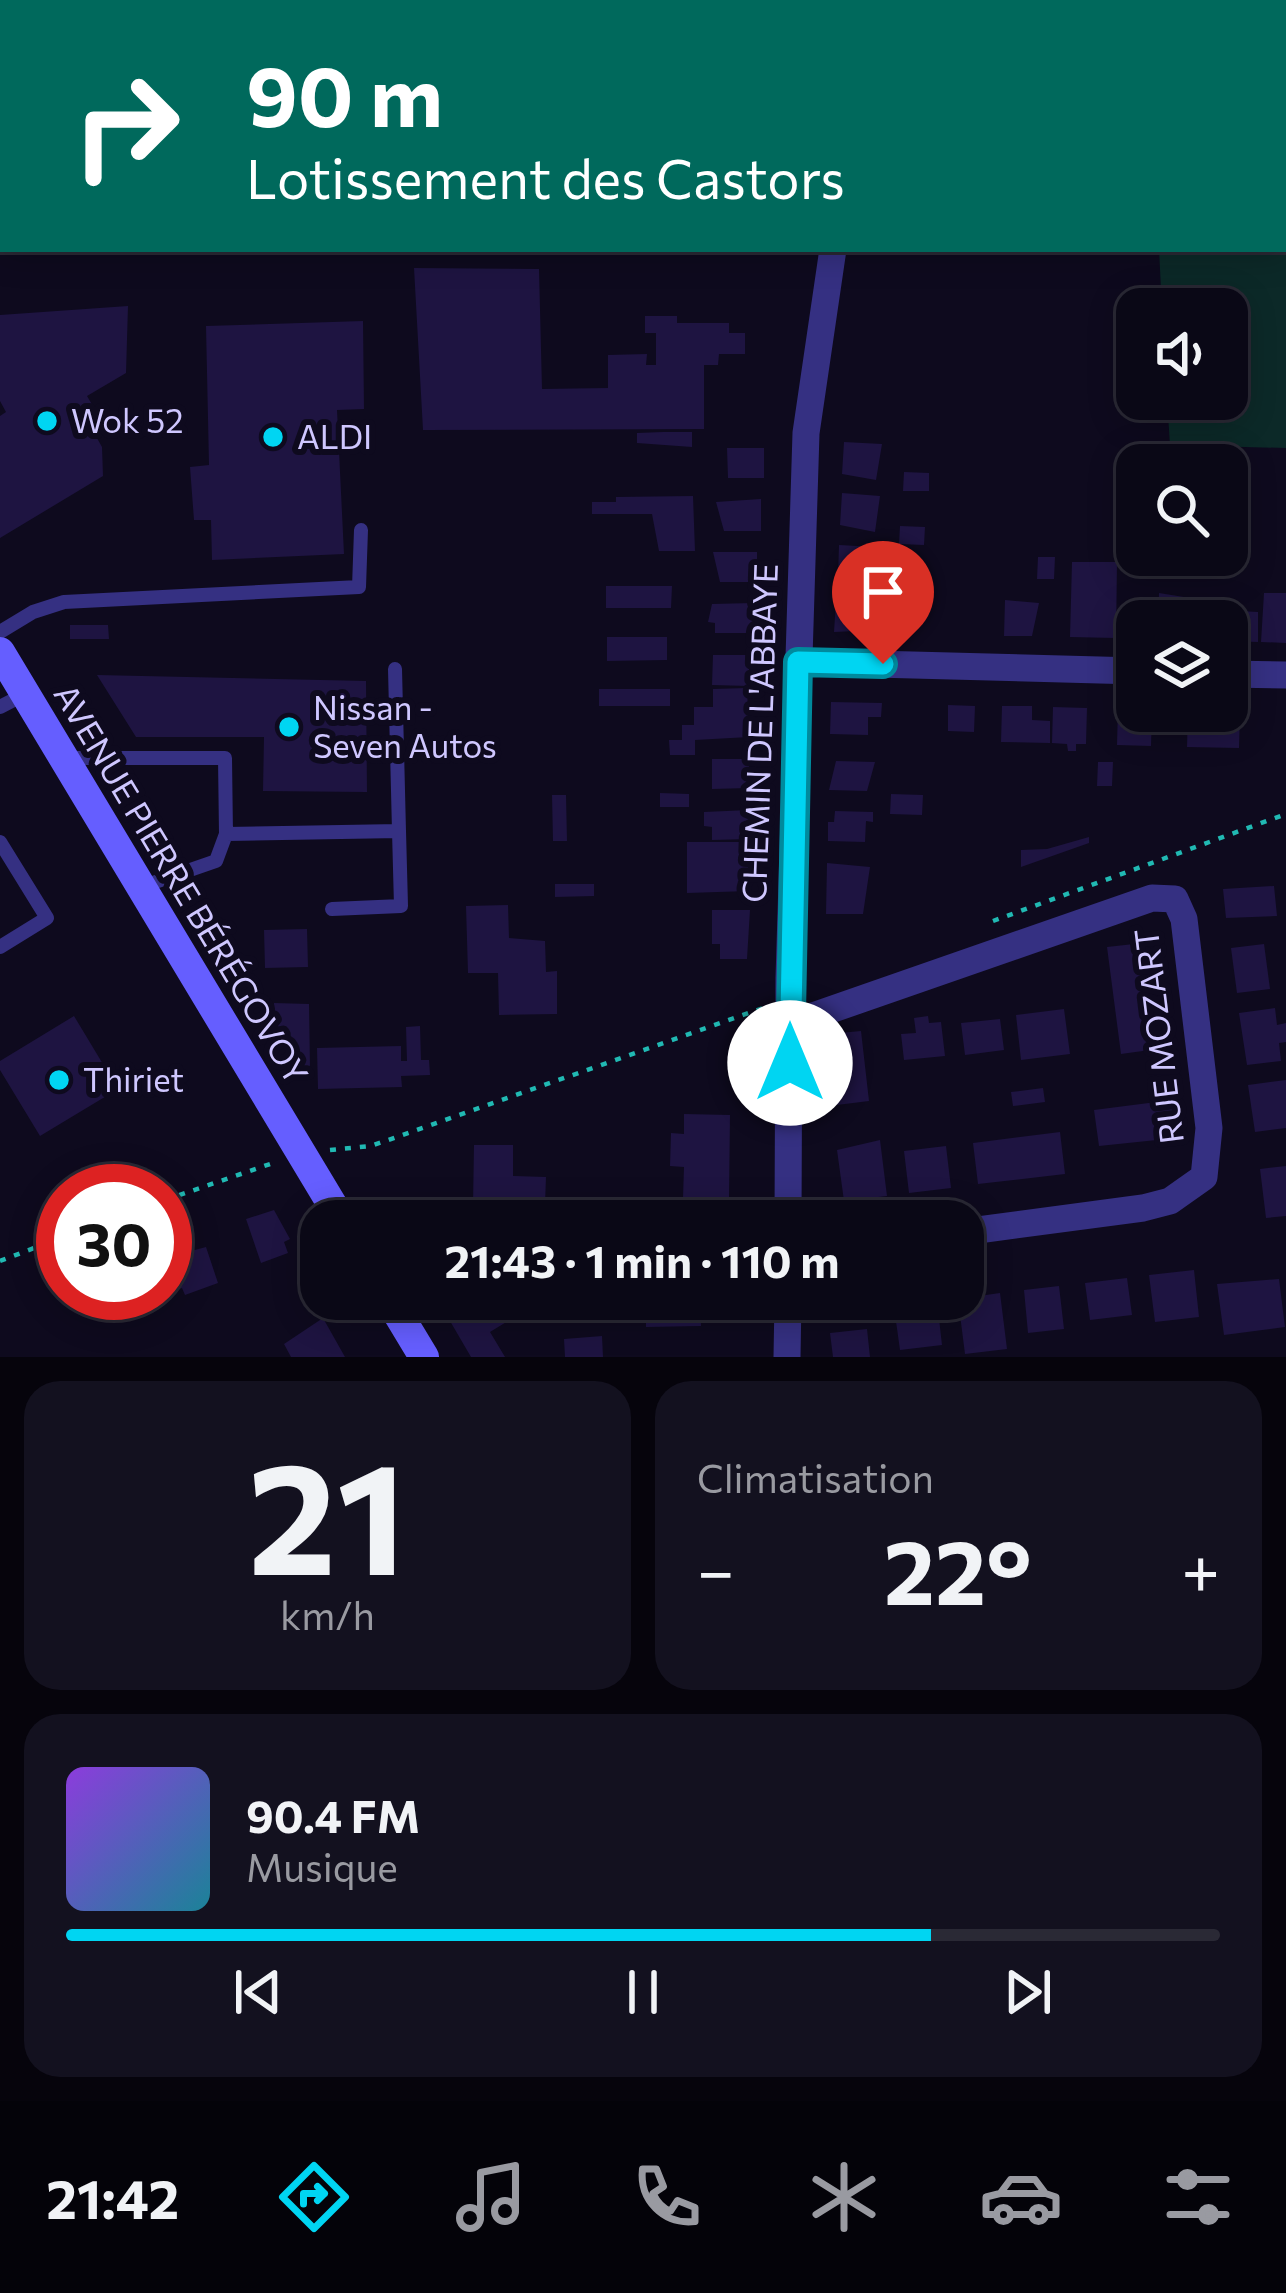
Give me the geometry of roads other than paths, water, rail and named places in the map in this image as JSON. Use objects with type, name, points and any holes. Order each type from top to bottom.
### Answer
[{"type":"main road","name":"AVENUE PIERRE BÉRÉGOVOY","points":[[0,652],[13,700],[63,758],[141,887],[287,1158],[324,1200]]},
{"type":"main road","points":[[402,1320],[424,1357]]},
{"type":"street","name":"CHEMIN DE L'ABBAYE","points":[[788,1200],[806,434],[833,252]]},
{"type":"street","points":[[798,662],[1116,670]]},
{"type":"street","points":[[1248,674],[1286,675]]},
{"type":"street","name":"RUE MOZART","points":[[790,1024],[1152,898],[1175,899],[1184,919],[1209,1128],[1204,1177],[1170,1201],[1143,1208],[984,1229]]},
{"type":"street","points":[[787,1357],[788,1320]]},
{"type":"lane","points":[[0,632],[33,612],[64,602],[359,587],[361,530]]},
{"type":"lane","points":[[332,909],[400,906],[395,669]]},
{"type":"lane","points":[[63,758],[225,758],[226,834],[216,861],[141,887]]},
{"type":"lane","points":[[226,834],[399,831]]},
{"type":"lane","points":[[0,842],[47,918],[0,946]]},
{"type":"place","name":"Wok 52","points":[[47,421]]},
{"type":"place","name":"ALDI","points":[[273,437]]},
{"type":"place","name":"Nissan - Seven Autos","points":[[289,727]]},
{"type":"place","name":"Thiriet","points":[[59,1080]]}]
